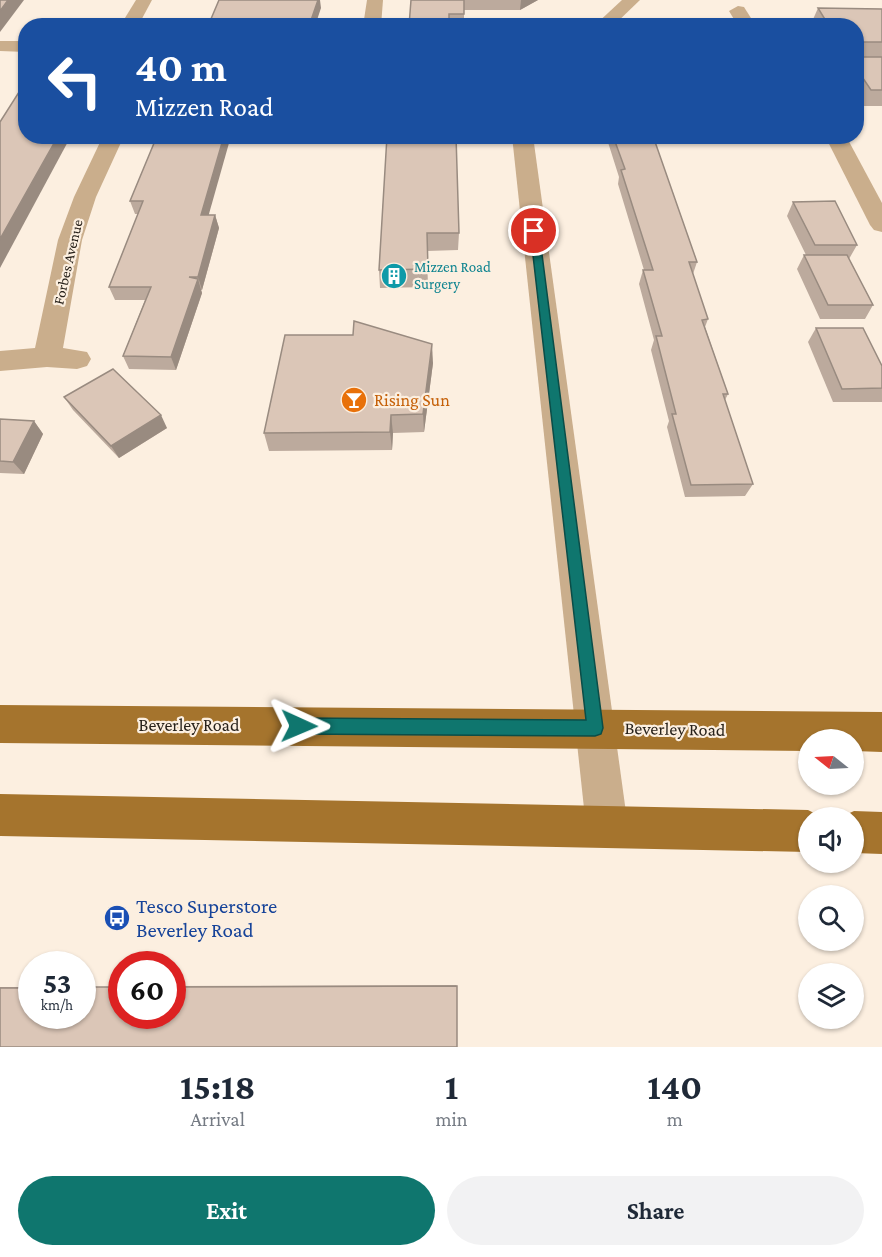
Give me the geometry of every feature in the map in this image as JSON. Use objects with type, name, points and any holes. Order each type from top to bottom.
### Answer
[{"type":"main road","name":"Beverley Road","points":[[0,724],[882,732]]},
{"type":"main road","points":[[0,815],[798,831]]},
{"type":"main road","points":[[864,832],[882,833]]},
{"type":"street","points":[[134,18],[144,0]]},
{"type":"street","points":[[373,18],[375,0]]},
{"type":"street","points":[[611,18],[632,0]]},
{"type":"street","points":[[0,46],[18,46]]},
{"type":"street","name":"Forbes Avenue","points":[[47,357],[70,240],[85,197],[110,144]]},
{"type":"street","points":[[523,144],[607,827]]},
{"type":"street","points":[[839,144],[882,225]]},
{"type":"street","points":[[0,361],[47,357],[77,359]]},
{"type":"building","points":[[0,0],[8,0],[0,11]]},
{"type":"building","points":[[219,0],[318,0],[312,18],[211,18]]},
{"type":"building","points":[[411,0],[464,0],[464,14],[449,14],[449,18],[410,18]]},
{"type":"building","points":[[818,8],[882,9],[882,42],[864,42],[864,18],[824,18]]},
{"type":"building","points":[[864,57],[882,57],[882,90],[871,90],[864,80]]},
{"type":"building","points":[[18,94],[18,144],[53,144],[0,239],[0,122]]},
{"type":"building","points":[[154,144],[222,144],[201,215],[215,215],[198,277],[189,277],[198,279],[171,357],[123,356],[151,287],[109,287],[143,201],[130,201]]},
{"type":"building","points":[[387,144],[456,144],[459,233],[427,233],[428,269],[379,270]]},
{"type":"building","points":[[616,144],[656,144],[697,262],[689,262],[708,319],[702,320],[728,394],[723,394],[753,484],[691,485],[672,414],[676,414],[656,336],[662,336],[643,270],[653,270],[621,170],[625,169]]},
{"type":"building","points":[[835,201],[857,245],[815,245],[793,202]]},
{"type":"building","points":[[804,255],[847,255],[873,305],[828,305]]},
{"type":"building","name":"Rising Sun","points":[[354,321],[432,344],[423,414],[391,415],[390,432],[264,433],[285,335],[353,335]]},
{"type":"building","points":[[816,328],[863,328],[882,366],[882,388],[842,389]]},
{"type":"building","points":[[113,369],[161,415],[111,446],[64,397]]},
{"type":"building","points":[[0,419],[34,421],[13,462],[0,461]]},
{"type":"building","points":[[457,986],[457,1047],[0,1047],[0,988],[18,988],[18,1029],[96,1029],[96,987],[108,987],[108,1029],[186,1029],[186,987]]},
{"type":"place","name":"Mizzen Road Surgery","points":[[394,276]]},
{"type":"place","name":"Rising Sun","points":[[354,400]]},
{"type":"place","name":"Tesco Superstore Beverley Road","points":[[117,918]]},
{"type":"route","points":[[299,726],[595,728],[534,231]]}]
